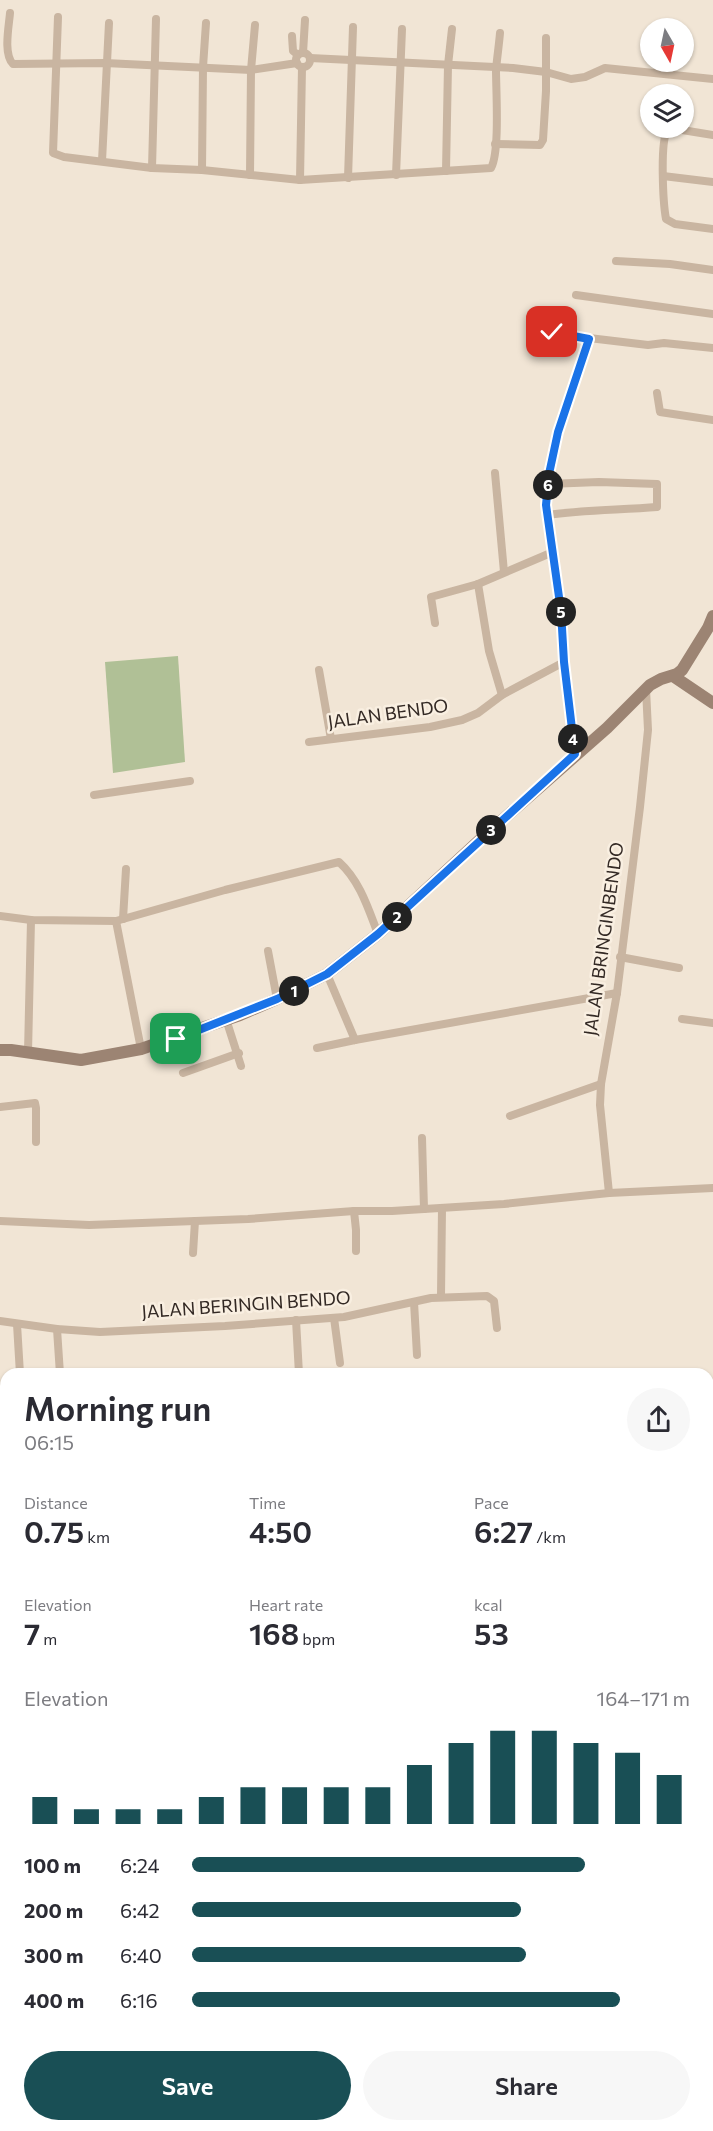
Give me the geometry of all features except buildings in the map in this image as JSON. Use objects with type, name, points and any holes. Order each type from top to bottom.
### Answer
[{"type":"street","points":[[10,13],[8,45],[10,63],[105,63],[251,70],[302,59],[496,67],[546,72],[565,79],[578,79],[605,68],[713,80]]},
{"type":"street","points":[[58,17],[53,153],[64,157],[152,168],[202,170],[300,180],[491,168],[494,163],[496,67],[500,33]]},
{"type":"street","points":[[152,168],[156,19]]},
{"type":"street","points":[[300,180],[305,20]]},
{"type":"street","points":[[102,161],[105,63],[109,23]]},
{"type":"street","points":[[202,170],[203,67],[206,23]]},
{"type":"street","points":[[250,175],[251,70],[255,25]]},
{"type":"street","points":[[348,178],[353,27]]},
{"type":"street","points":[[396,175],[402,29]]},
{"type":"street","points":[[446,171],[448,65],[452,29]]},
{"type":"street","points":[[292,36],[292,51],[302,59]]},
{"type":"street","points":[[495,144],[541,144],[544,136],[546,38]]},
{"type":"street","points":[[713,135],[676,129],[667,131],[664,137],[663,176],[666,219],[675,224],[713,229]]},
{"type":"street","points":[[663,176],[713,182]]},
{"type":"street","points":[[616,261],[670,264],[713,270]]},
{"type":"street","points":[[576,295],[713,314]]},
{"type":"street","points":[[546,340],[554,332],[589,339],[648,345],[664,343],[713,348]]},
{"type":"street","points":[[575,754],[564,662],[561,611],[547,515],[548,484],[558,432],[589,339]]},
{"type":"street","points":[[657,393],[660,412],[713,420]]},
{"type":"street","points":[[495,473],[504,572]]},
{"type":"street","points":[[547,515],[657,507],[657,484],[599,482],[548,484]]},
{"type":"street","points":[[435,623],[431,597],[478,584],[553,552]]},
{"type":"street","points":[[478,584],[489,651],[502,695]]},
{"type":"street","points":[[0,1050],[81,1060],[141,1049],[176,1039],[277,999],[327,974],[378,934],[575,754],[607,728],[646,689],[682,670],[713,616]]},
{"type":"street","name":"JALAN BENDO","points":[[309,742],[430,727],[462,720],[478,713],[502,695],[564,662]]},
{"type":"street","points":[[319,670],[331,739]]},
{"type":"street","points":[[667,677],[713,703]]},
{"type":"street","name":"JALAN BRINGINBENDO","points":[[609,1193],[600,1105],[601,1084],[617,993],[648,730],[646,689]]},
{"type":"street","points":[[94,795],[190,781]]},
{"type":"street","points":[[0,916],[32,920],[119,920],[225,890],[339,862],[353,876],[360,888],[378,934]]},
{"type":"street","points":[[126,869],[119,920],[141,1049]]},
{"type":"street","points":[[28,1053],[32,920]]},
{"type":"street","points":[[268,951],[277,999]]},
{"type":"street","points":[[620,957],[679,968]]},
{"type":"street","points":[[327,974],[355,1040]]},
{"type":"street","points":[[317,1048],[617,993]]},
{"type":"street","points":[[226,1019],[239,1053],[241,1066]]},
{"type":"street","points":[[682,1019],[713,1023]]},
{"type":"street","points":[[183,1073],[239,1053]]},
{"type":"street","points":[[510,1116],[601,1084]]},
{"type":"street","points":[[0,1107],[35,1103],[36,1142]]},
{"type":"street","points":[[422,1138],[424,1209]]},
{"type":"street","points":[[0,1221],[89,1225],[195,1221],[504,1204],[609,1193],[713,1188]]},
{"type":"street","points":[[441,1208],[441,1296]]},
{"type":"street","points":[[354,1211],[356,1251]]},
{"type":"street","points":[[193,1253],[195,1221]]},
{"type":"street","name":"JALAN BERINGIN BENDO","points":[[0,1321],[100,1332],[225,1326],[333,1318],[441,1296],[487,1296],[494,1301],[497,1328]]},
{"type":"street","points":[[414,1302],[417,1355]]},
{"type":"street","points":[[333,1318],[340,1363]]},
{"type":"street","points":[[296,1320],[299,1368]]},
{"type":"street","points":[[17,1324],[20,1368]]},
{"type":"street","points":[[57,1329],[60,1368]]},
{"type":"green space","points":[[178,656],[185,762],[113,773],[105,662]]},
{"type":"route","points":[[176,1039],[240,1015],[327,974],[378,934],[575,754],[564,662],[561,611],[546,505],[549,474],[558,432],[589,339],[552,332]]}]
